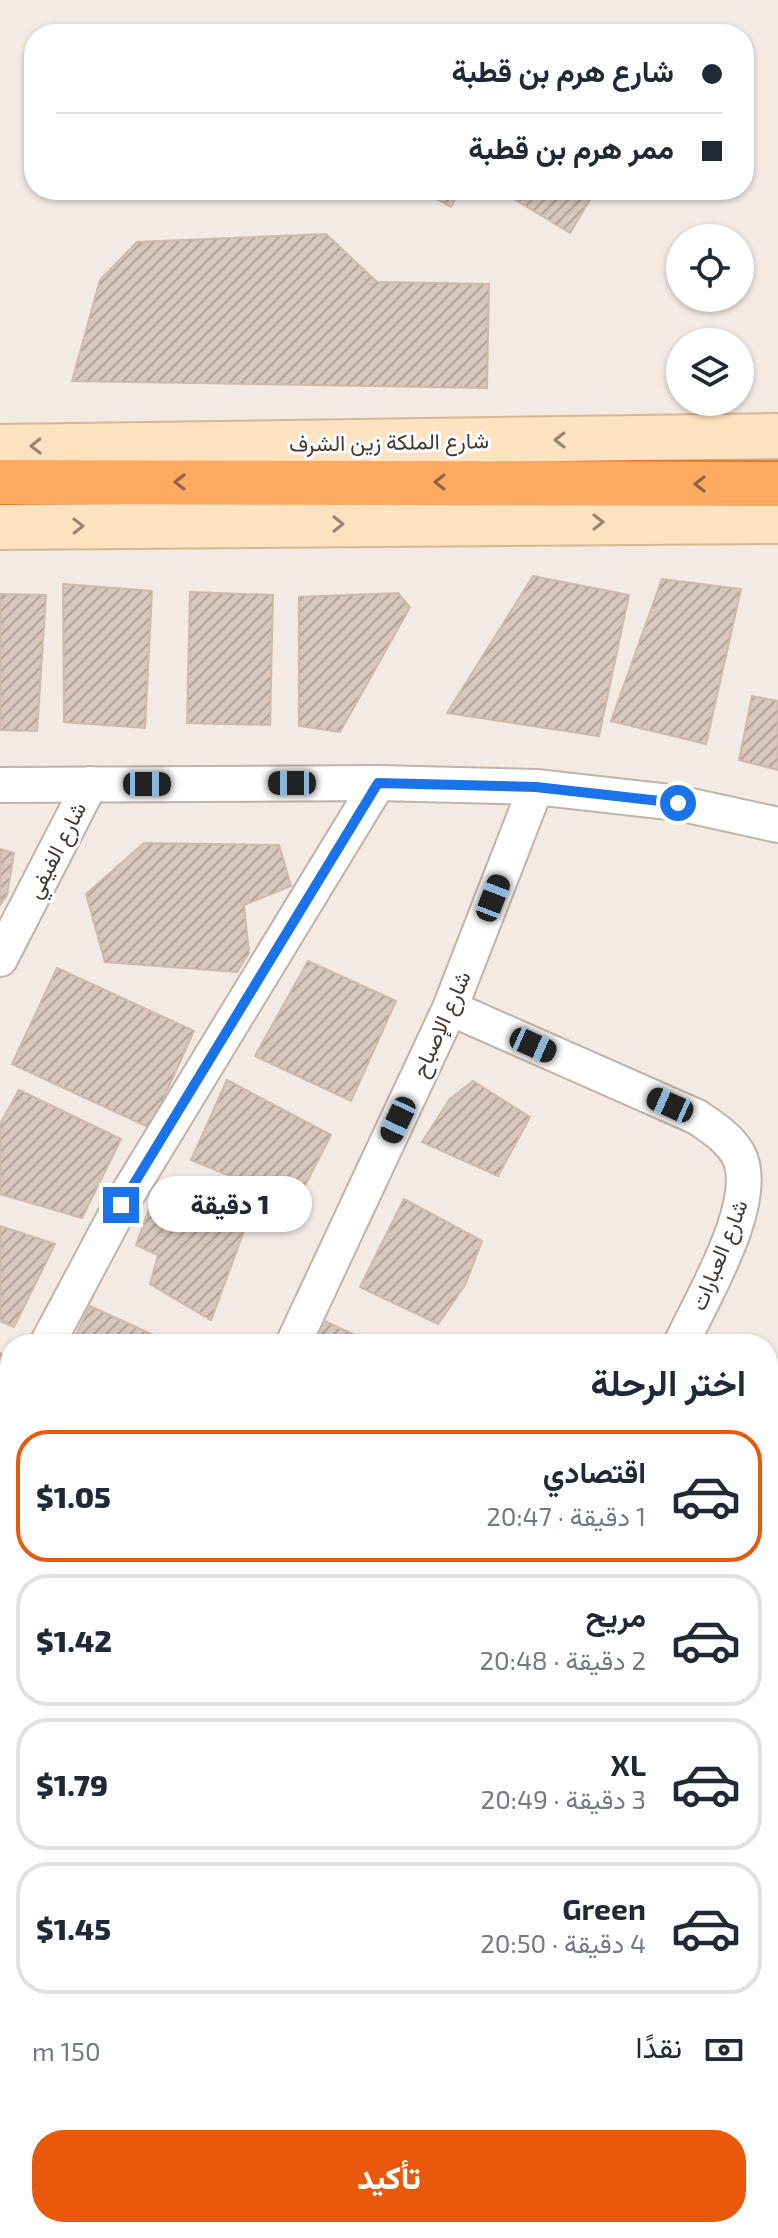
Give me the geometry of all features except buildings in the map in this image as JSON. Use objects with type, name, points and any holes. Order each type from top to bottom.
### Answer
[{"type":"highway","points":[[0,482],[778,484]]},
{"type":"main road","name":"شارع الملكة زين الشرف","points":[[0,447],[778,436]]},
{"type":"main road","points":[[0,527],[778,521]]},
{"type":"street","points":[[52,1334],[121,1205],[378,783]]},
{"type":"street","points":[[0,785],[378,783],[536,787],[678,803],[778,825]]},
{"type":"street","name":"شارع الفيفي","points":[[0,959],[90,784]]},
{"type":"street","name":"شارع الإصباح","points":[[298,1334],[450,1008],[536,787]]},
{"type":"street","name":"شارع العبارات","points":[[450,1008],[697,1117],[725,1136],[740,1157],[746,1187],[736,1225],[686,1334]]},
{"type":"route","points":[[121,1205],[378,783],[536,787],[678,803]]}]
